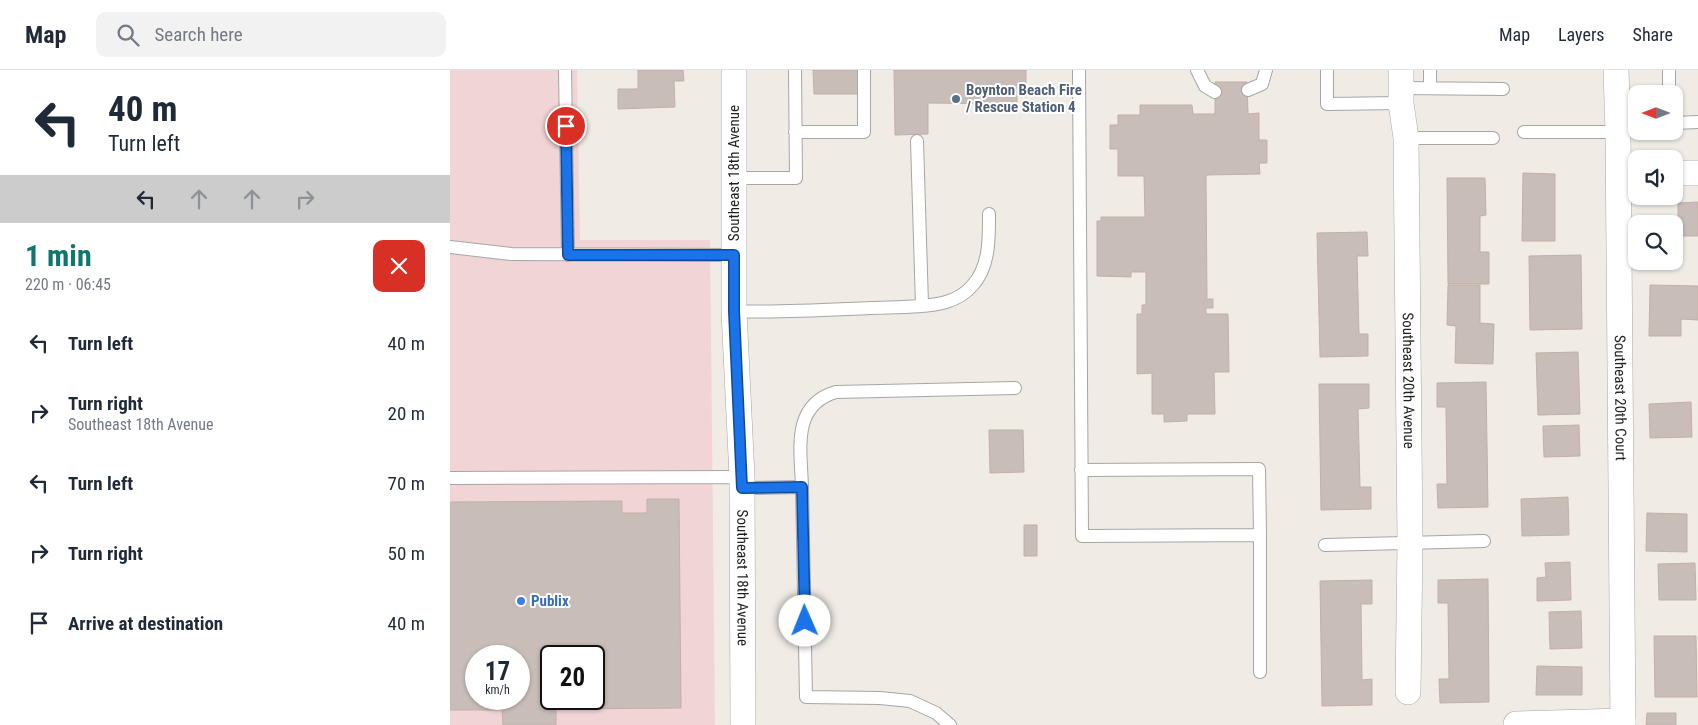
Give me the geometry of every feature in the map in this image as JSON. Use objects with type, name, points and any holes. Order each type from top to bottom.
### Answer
[{"type":"street","name":"Southeast 18th Avenue","points":[[734,70],[734,311],[742,483],[743,725]]},
{"type":"street","name":"Southeast 20th Court","points":[[1616,70],[1618,132],[1627,172],[1623,723]]},
{"type":"street","name":"Southeast 20th Avenue","points":[[1401,87],[1406,138],[1410,543],[1408,692]]},
{"type":"street","points":[[1683,173],[1698,173]]},
{"type":"street","points":[[1516,724],[1623,723]]},
{"type":"lane","points":[[565,70],[568,255]]},
{"type":"lane","points":[[734,178],[796,178],[795,70]]},
{"type":"lane","points":[[796,132],[864,132],[864,70]]},
{"type":"lane","points":[[1079,70],[1082,536],[1260,535]]},
{"type":"lane","points":[[1197,70],[1205,86],[1215,92]]},
{"type":"lane","points":[[1248,90],[1262,84],[1266,70]]},
{"type":"lane","points":[[1327,70],[1327,104],[1401,87],[1503,88]]},
{"type":"lane","points":[[1430,70],[1430,88]]},
{"type":"lane","points":[[1669,70],[1669,85]]},
{"type":"lane","points":[[1683,123],[1698,122]]},
{"type":"lane","points":[[1524,132],[1618,132]]},
{"type":"lane","points":[[1406,138],[1494,138]]},
{"type":"lane","points":[[917,141],[922,305]]},
{"type":"lane","points":[[734,311],[766,312],[922,305],[945,302],[960,296],[973,285],[981,272],[989,240],[989,214]]},
{"type":"lane","points":[[450,247],[511,254],[734,255]]},
{"type":"lane","points":[[950,725],[936,713],[910,701],[880,698],[806,697],[802,423],[811,407],[824,395],[836,392],[1015,388]]},
{"type":"lane","points":[[1082,470],[1259,469],[1260,672]]},
{"type":"lane","points":[[450,478],[742,483],[802,487]]},
{"type":"lane","points":[[1324,546],[1484,541]]},
{"type":"shaded area","points":[[450,70],[577,70],[580,240],[710,240],[715,725],[450,725]]},
{"type":"building","points":[[638,70],[683,70],[684,81],[674,81],[675,107],[618,109],[618,89],[638,89]]},
{"type":"building","points":[[813,70],[858,70],[858,94],[814,94]]},
{"type":"building","name":"Boynton Beach Fire / Rescue Station 4","points":[[894,70],[1026,70],[1026,96],[1017,96],[1017,104],[928,103],[928,134],[895,135]]},
{"type":"building","points":[[1215,82],[1247,82],[1248,114],[1259,113],[1259,140],[1267,140],[1267,163],[1259,163],[1260,174],[1206,175],[1207,299],[1213,299],[1213,308],[1206,308],[1206,314],[1228,314],[1229,372],[1214,372],[1215,414],[1187,414],[1187,421],[1164,422],[1164,414],[1152,414],[1152,373],[1137,374],[1137,314],[1142,314],[1142,305],[1146,305],[1146,272],[1131,272],[1131,277],[1097,276],[1097,221],[1101,221],[1101,217],[1145,217],[1144,176],[1118,176],[1118,149],[1110,149],[1110,125],[1118,125],[1118,115],[1140,115],[1140,105],[1192,105],[1193,114],[1215,114]]},
{"type":"building","points":[[1523,173],[1555,174],[1555,241],[1522,241]]},
{"type":"building","points":[[1447,178],[1485,178],[1486,215],[1480,216],[1480,252],[1489,252],[1489,284],[1448,284]]},
{"type":"building","points":[[1698,202],[1698,236],[1683,236],[1683,215],[1678,215],[1678,205],[1683,205],[1683,203]]},
{"type":"building","points":[[1367,232],[1368,256],[1357,256],[1359,334],[1368,334],[1368,356],[1320,357],[1317,233]]},
{"type":"building","points":[[1581,255],[1582,329],[1530,330],[1529,256]]},
{"type":"building","points":[[1448,285],[1480,285],[1480,323],[1494,324],[1493,364],[1455,363],[1456,326],[1447,325]]},
{"type":"building","points":[[1650,285],[1698,286],[1698,320],[1681,319],[1681,336],[1649,336]]},
{"type":"building","points":[[1578,352],[1580,414],[1538,415],[1536,353]]},
{"type":"building","points":[[1486,382],[1488,507],[1438,508],[1437,484],[1447,484],[1446,407],[1437,407],[1437,383]]},
{"type":"building","points":[[1319,384],[1369,384],[1369,408],[1358,409],[1360,487],[1371,487],[1371,509],[1321,510]]},
{"type":"building","points":[[1691,402],[1692,437],[1650,438],[1649,404]]},
{"type":"building","points":[[1579,425],[1580,456],[1544,457],[1543,426]]},
{"type":"building","points":[[989,430],[1023,430],[1024,472],[990,473]]},
{"type":"building","points":[[1568,497],[1569,535],[1522,536],[1521,499]]},
{"type":"building","points":[[647,499],[679,499],[681,708],[605,709],[605,645],[540,645],[540,710],[556,710],[556,725],[503,725],[502,710],[530,710],[530,645],[465,645],[465,710],[450,710],[450,502],[622,501],[622,513],[647,513]]},
{"type":"building","points":[[1647,513],[1687,514],[1687,552],[1646,551]]},
{"type":"building","points":[[1024,525],[1037,525],[1037,556],[1024,556]]},
{"type":"building","points":[[1570,562],[1571,600],[1537,601],[1537,578],[1546,577],[1545,563]]},
{"type":"building","points":[[1695,563],[1696,600],[1659,600],[1658,564]]},
{"type":"building","points":[[1488,579],[1489,702],[1440,703],[1439,679],[1449,679],[1448,603],[1438,603],[1438,580]]},
{"type":"building","points":[[1372,580],[1372,604],[1361,604],[1362,680],[1372,679],[1372,705],[1322,706],[1320,581]]},
{"type":"building","points":[[1581,611],[1582,648],[1550,649],[1549,612]]},
{"type":"building","points":[[1654,636],[1696,636],[1697,697],[1655,697]]},
{"type":"building","points":[[1537,666],[1582,667],[1582,695],[1536,695]]},
{"type":"building","points":[[1647,713],[1676,713],[1676,725],[1646,725]]},
{"type":"place","name":"Boynton Beach Fire / Rescue Station 4","points":[[956,99]]},
{"type":"place","name":"Publix","points":[[521,601]]},
{"type":"route","points":[[566,126],[568,255],[734,255],[734,311],[742,488],[802,487],[805,621]]}]
